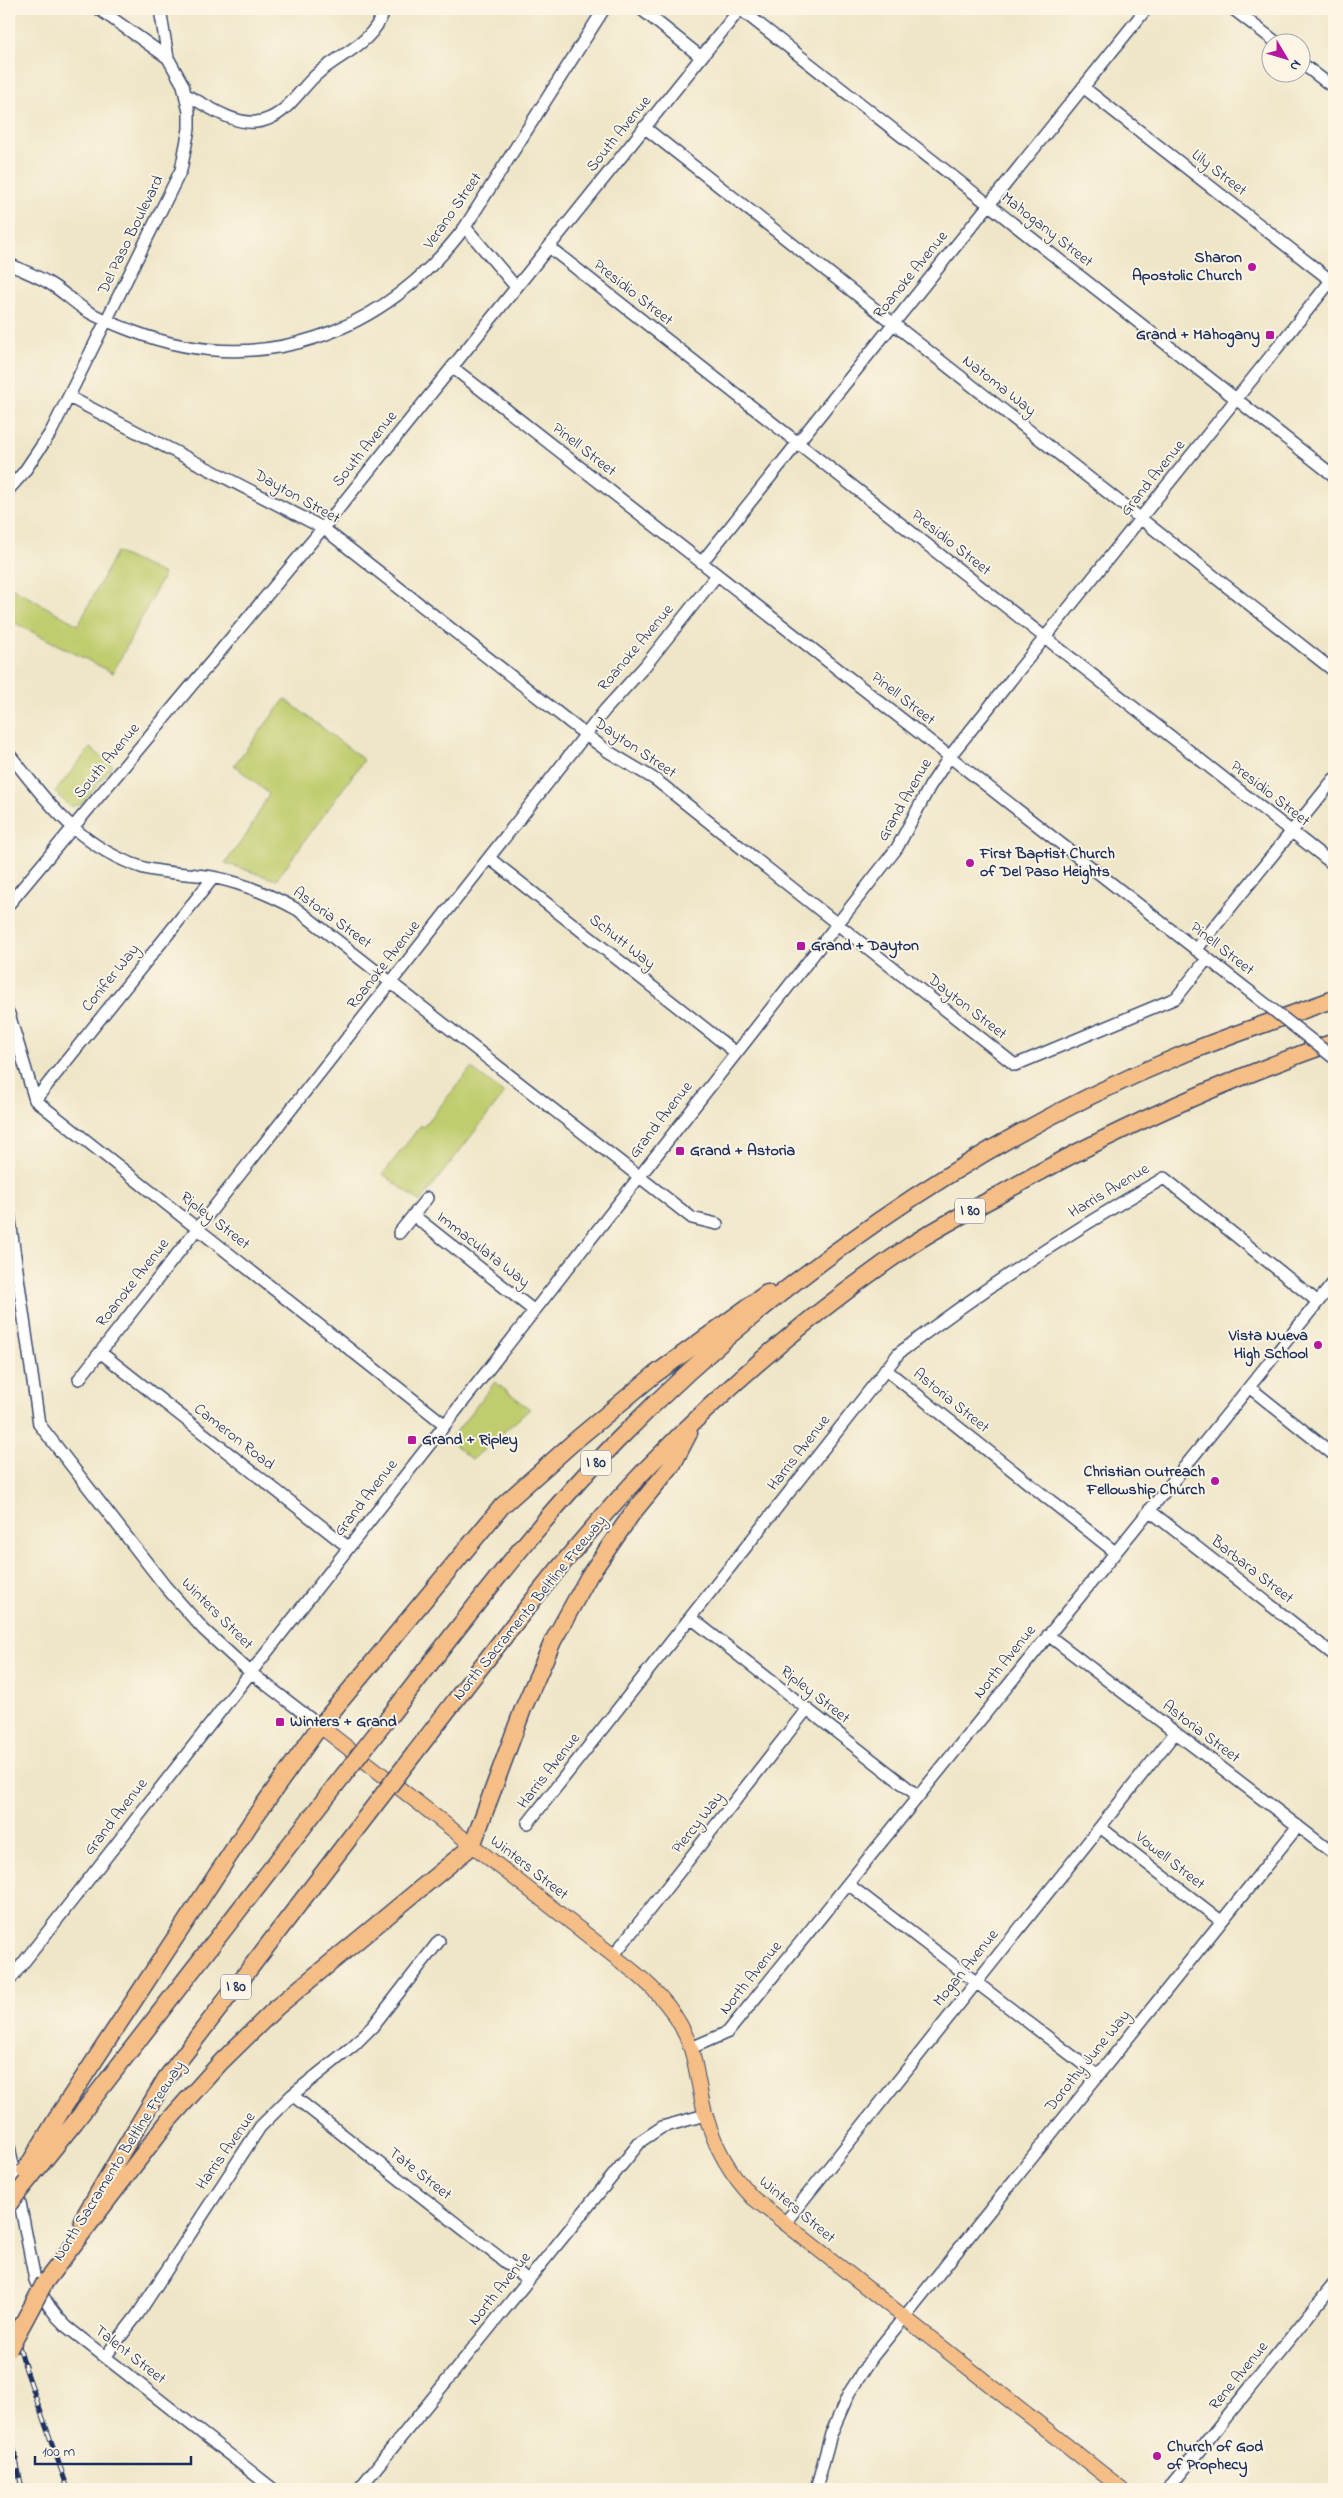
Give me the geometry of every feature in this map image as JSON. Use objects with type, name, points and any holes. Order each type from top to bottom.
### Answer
[{"type":"highway","name":"I 80","points":[[15,2207],[75,2122],[539,1526],[616,1442],[699,1363],[786,1289],[851,1240],[956,1171],[1065,1109],[1178,1056],[1334,999]]},
{"type":"highway","name":"North Sacramento Beltline Freeway","points":[[121,2171],[166,2078],[368,1814],[566,1558],[646,1469],[696,1420],[821,1310],[913,1244],[1065,1157],[1162,1109],[1263,1067],[1334,1042]]},
{"type":"highway","points":[[9,2199],[60,2113],[254,1818],[320,1726],[502,1506],[577,1439],[654,1375],[792,1274],[851,1240]]},
{"type":"highway","points":[[9,2349],[45,2282],[121,2171],[221,2062],[277,2006],[472,1846],[523,1709],[553,1641],[589,1576],[631,1514],[673,1464],[696,1420]]},
{"type":"main road","name":"Winters Street","points":[[320,1726],[645,1981],[661,1997],[673,2014],[691,2048],[705,2115],[720,2153],[729,2169],[753,2198],[1122,2489]]},
{"type":"street","name":"Del Paso Boulevard","points":[[9,489],[41,449],[69,397],[181,170],[188,146],[190,129],[186,94],[168,58],[99,9]]},
{"type":"street","points":[[160,9],[168,58]]},
{"type":"street","points":[[186,94],[232,118],[254,122],[269,118],[288,106],[316,75],[358,47],[374,29],[384,9]]},
{"type":"street","points":[[642,9],[701,57]]},
{"type":"street","name":"South Avenue","points":[[9,904],[323,528],[740,9]]},
{"type":"street","name":"Mahogany Street","points":[[740,9],[1334,476]]},
{"type":"street","name":"Roanoke Avenue","points":[[702,562],[1146,9]]},
{"type":"street","points":[[1233,9],[1263,32]]},
{"type":"street","name":"Verano Street","points":[[9,264],[46,282],[85,310],[107,320],[158,340],[206,349],[245,350],[293,344],[348,326],[398,297],[435,265],[465,227],[599,11]]},
{"type":"street","points":[[1310,70],[1334,88]]},
{"type":"street","name":"Lily Street","points":[[1083,87],[1333,281]]},
{"type":"street","name":"Natoma Way","points":[[644,127],[1334,671]]},
{"type":"street","points":[[465,227],[516,287]]},
{"type":"street","name":"Presidio Street","points":[[548,247],[1334,865]]},
{"type":"street","name":"Grand Avenue","points":[[9,1981],[836,923],[897,848],[930,786],[950,756],[1333,281]]},
{"type":"street","name":"Pinell Street","points":[[452,366],[1334,1058]]},
{"type":"street","name":"Dayton Street","points":[[69,397],[323,528],[586,735],[609,752],[656,780],[1015,1065],[1176,998],[1207,959]]},
{"type":"street","name":"Roanoke Avenue","points":[[79,1379],[586,735],[645,666],[718,575]]},
{"type":"street","name":"Astoria Street","points":[[9,754],[64,822],[108,853],[126,861],[164,872],[238,883],[284,902],[318,924],[692,1218],[717,1224]]},
{"type":"street","points":[[1196,950],[1334,779]]},
{"type":"street","name":"Schutt Way","points":[[489,858],[735,1052]]},
{"type":"street","name":"Conifer Way","points":[[35,1100],[213,878]]},
{"type":"street","points":[[9,1014],[35,1100]]},
{"type":"street","name":"Ripley Street","points":[[35,1100],[444,1424]]},
{"type":"street","name":"Harris Avenue","points":[[528,1823],[899,1352],[977,1294],[1043,1250],[1164,1178],[1318,1302]]},
{"type":"street","name":"Immaculata Way","points":[[400,1232],[427,1198]]},
{"type":"street","name":"Winters Street","points":[[9,1214],[39,1424],[165,1586],[204,1630],[250,1672],[320,1726]]},
{"type":"street","name":"Immaculata Way","points":[[413,1216],[533,1310]]},
{"type":"street","name":"North Avenue","points":[[691,2048],[728,2032],[1334,1282]]},
{"type":"street","name":"Cameron Road","points":[[100,1352],[348,1547]]},
{"type":"street","name":"Astoria Street","points":[[885,1369],[1114,1552]]},
{"type":"street","points":[[1249,1387],[1334,1456]]},
{"type":"street","name":"Barbara Street","points":[[1149,1510],[1334,1655]]},
{"type":"street","name":"Ripley Street","points":[[691,1618],[918,1796]]},
{"type":"street","name":"Astoria Street","points":[[1048,1635],[1334,1854]]},
{"type":"street","name":"Piercy Way","points":[[613,1956],[807,1710]]},
{"type":"street","name":"Mogan Avenue","points":[[784,2224],[1175,1733]]},
{"type":"street","name":"Dorothy June Way","points":[[816,2489],[831,2434],[849,2393],[873,2356],[1298,1826]]},
{"type":"street","name":"Vowell Street","points":[[1100,1827],[1221,1921]]},
{"type":"street","points":[[848,1884],[1097,2075]]},
{"type":"street","name":"Harris Avenue","points":[[105,2357],[138,2314],[249,2141],[292,2095],[353,2046],[373,2026],[439,1941]]},
{"type":"street","name":"Tate Street","points":[[292,2095],[528,2280]]},
{"type":"street","name":"North Avenue","points":[[359,2489],[641,2141],[662,2127],[705,2115]]},
{"type":"street","points":[[9,2146],[15,2207]]},
{"type":"street","name":"Talent Street","points":[[15,2207],[35,2280],[42,2298],[58,2319],[273,2489]]},
{"type":"street","name":"Rene Avenue","points":[[1168,2489],[1334,2284]]},
{"type":"green space","points":[[116,552],[164,574],[113,673],[9,620],[9,586],[78,625]]},
{"type":"green space","points":[[285,699],[364,760],[276,880],[225,863],[247,834],[269,794],[234,765]]},
{"type":"green space","points":[[90,748],[113,765],[82,804],[70,807],[55,792]]},
{"type":"green space","points":[[471,1068],[504,1094],[420,1202],[383,1174],[421,1125],[423,1127]]},
{"type":"green space","points":[[495,1382],[530,1409],[472,1460],[449,1441]]},
{"type":"railway","points":[[9,2311],[26,2370],[68,2489]]},
{"type":"railway","points":[[9,2425],[22,2489]]},
{"type":"place","name":"Sharon Apostolic Church","points":[[1252,267]]},
{"type":"place","name":"Grand + Mahogany","points":[[1270,335]]},
{"type":"place","name":"First Baptist Church of Del Paso Heights","points":[[970,863]]},
{"type":"place","name":"Grand + Dayton","points":[[801,946]]},
{"type":"place","name":"Grand + Astoria","points":[[680,1151]]},
{"type":"place","name":"Vista Nueva High School","points":[[1318,1345]]},
{"type":"place","name":"Grand + Ripley","points":[[412,1440]]},
{"type":"place","name":"Christian Outreach Fellowship Church","points":[[1215,1481]]},
{"type":"place","name":"Winters + Grand","points":[[280,1722]]},
{"type":"place","name":"Church of God of Prophecy","points":[[1157,2456]]}]
